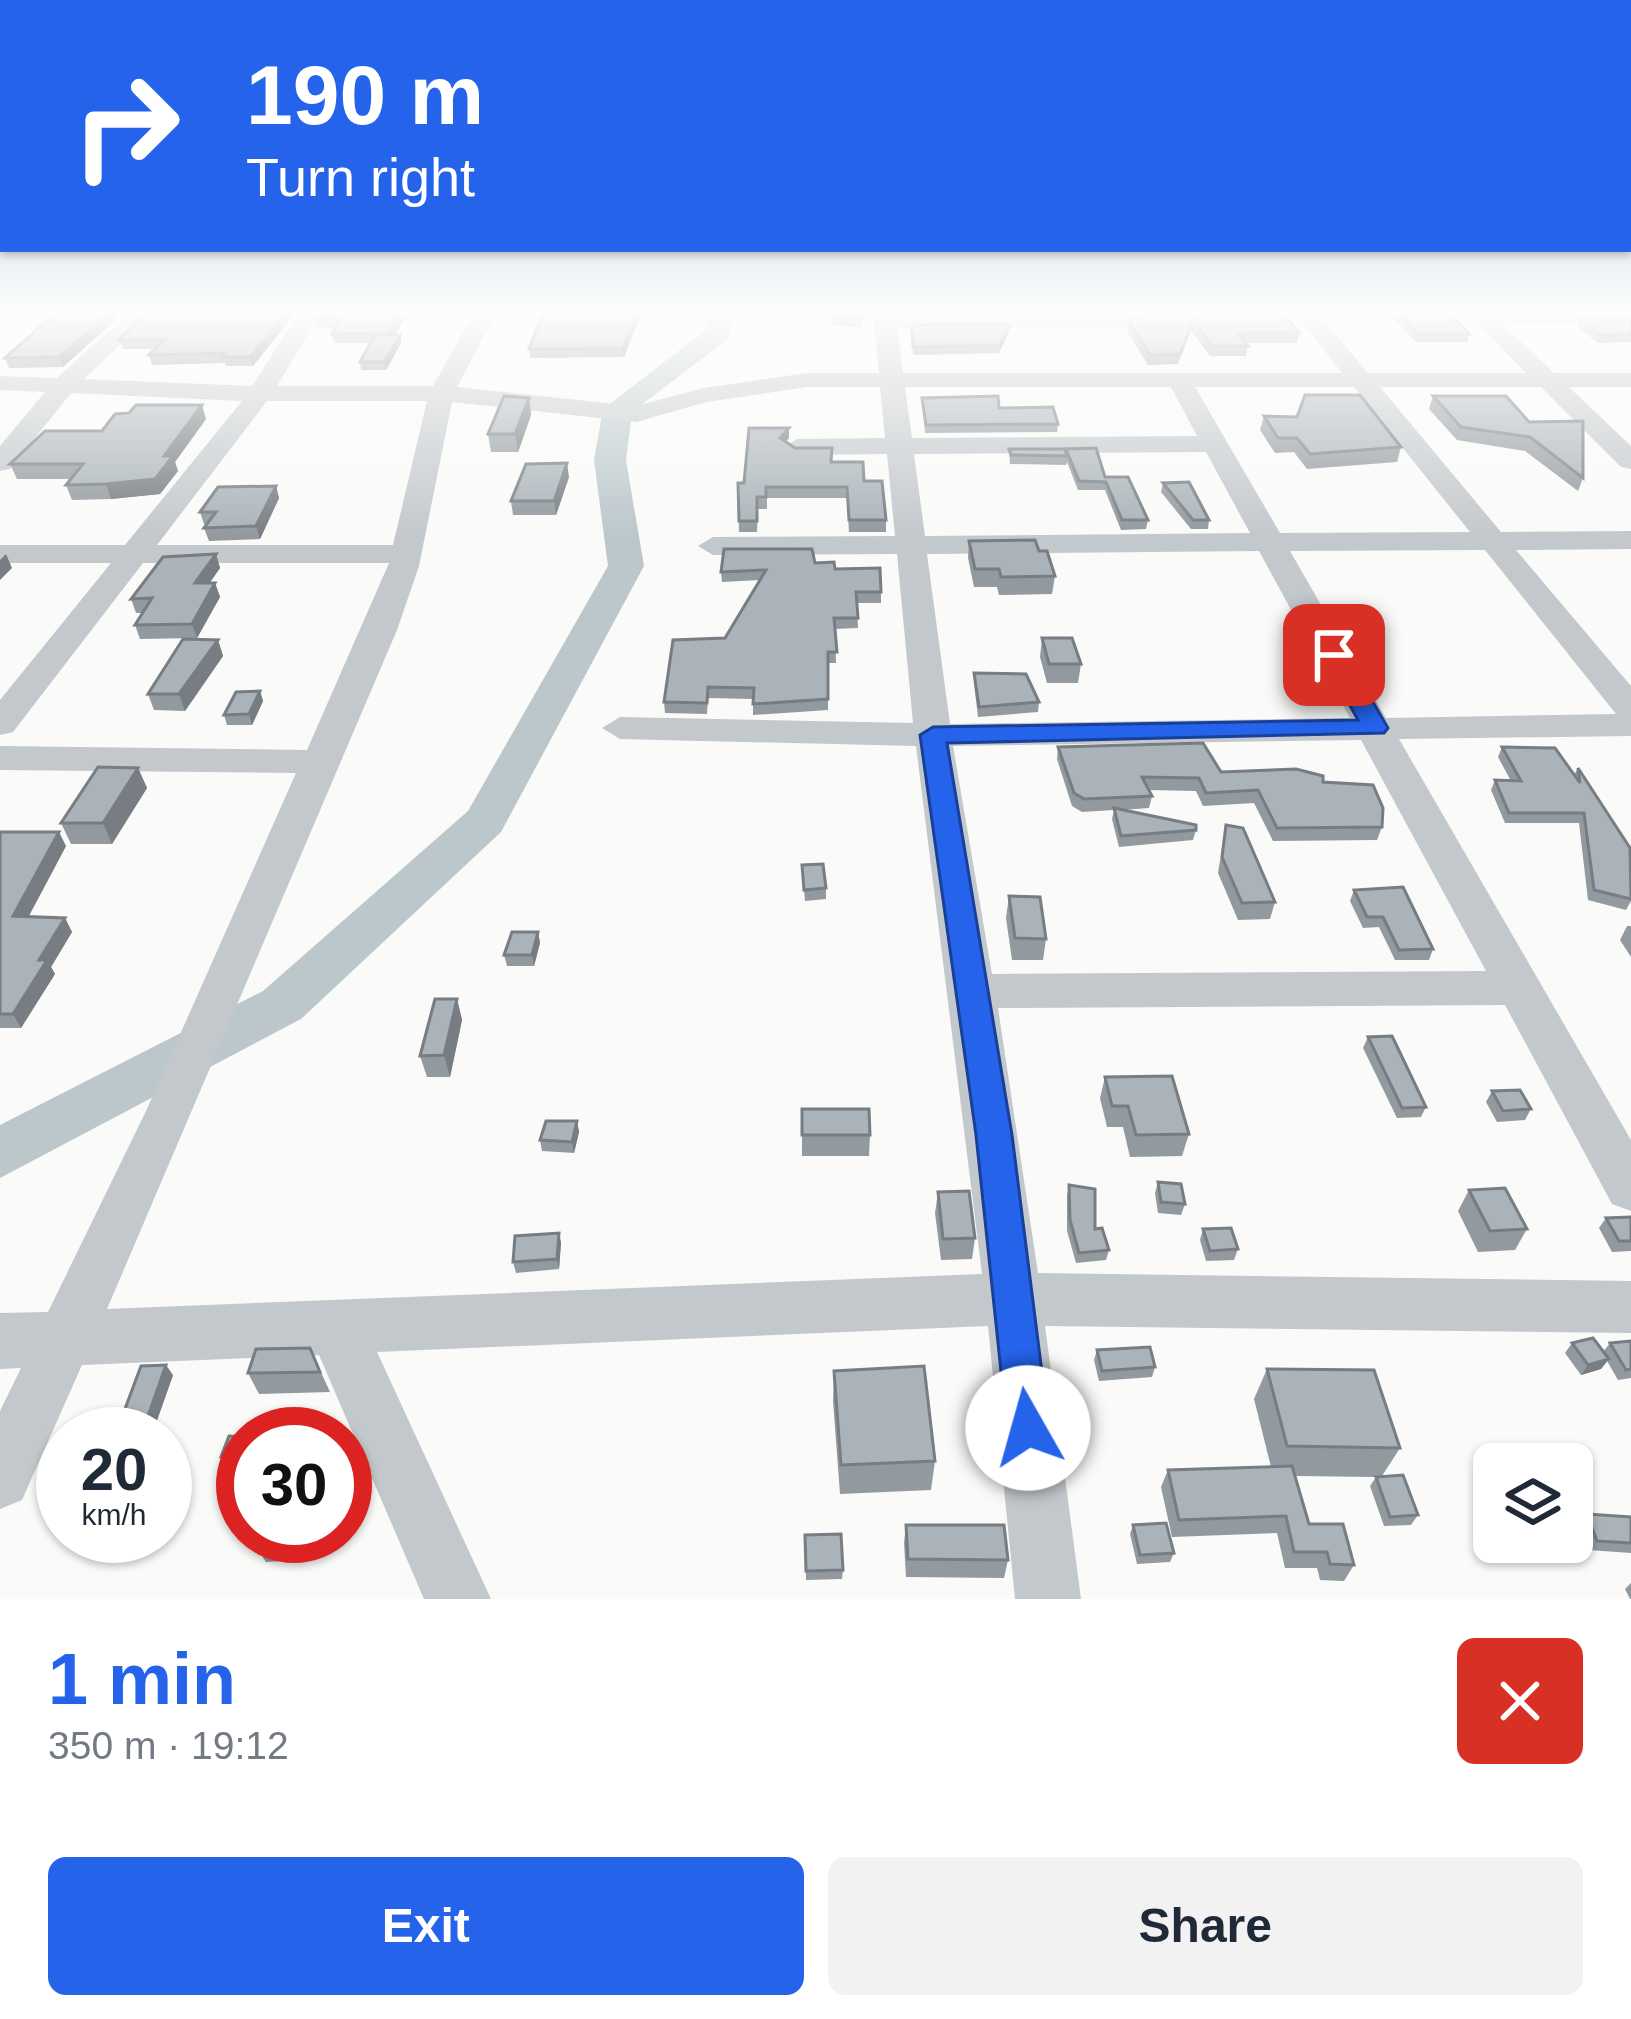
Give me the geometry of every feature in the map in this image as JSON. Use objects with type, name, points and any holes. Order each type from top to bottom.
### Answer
[{"type":"street","points":[[0,464],[62,388]]},
{"type":"street","points":[[157,388],[260,394],[441,393],[636,414],[749,388]]},
{"type":"street","points":[[0,724],[264,388]]},
{"type":"street","points":[[0,1478],[323,762],[406,554],[444,388]]},
{"type":"street","points":[[895,388],[909,546],[972,991],[1048,1599]]},
{"type":"street","points":[[1183,388],[1631,1188]]},
{"type":"street","points":[[1365,388],[1631,709]]},
{"type":"street","points":[[1557,388],[1620,440],[1631,460]]},
{"type":"street","points":[[797,447],[1215,444]]},
{"type":"street","points":[[713,546],[1273,546],[1631,540]]},
{"type":"street","points":[[0,554],[406,554]]},
{"type":"street","points":[[620,728],[933,735],[1631,725]]},
{"type":"street","points":[[0,758],[323,762]]},
{"type":"street","points":[[972,991],[1521,988]]},
{"type":"street","points":[[0,1341],[1012,1300],[1631,1307]]},
{"type":"street","points":[[336,1328],[458,1599]]},
{"type":"building","points":[[1305,395],[1360,395],[1401,447],[1310,454],[1297,438],[1278,438],[1264,416],[1297,417]]},
{"type":"building","points":[[504,396],[529,398],[515,434],[488,434]]},
{"type":"building","points":[[998,396],[999,408],[1053,407],[1058,424],[926,425],[922,398]]},
{"type":"building","points":[[1433,396],[1506,396],[1529,422],[1583,421],[1583,478],[1530,437],[1461,427]]},
{"type":"building","points":[[136,405],[202,405],[164,456],[173,456],[155,479],[66,485],[83,464],[10,464],[45,431],[102,431],[115,414],[129,413]]},
{"type":"building","points":[[749,428],[789,428],[780,438],[795,448],[832,448],[831,462],[863,462],[864,481],[882,481],[886,520],[849,520],[847,487],[766,487],[766,497],[757,497],[757,521],[739,521],[738,483],[744,483]]},
{"type":"building","points":[[1096,448],[1105,477],[1128,477],[1148,520],[1122,520],[1106,482],[1079,481],[1066,449]]},
{"type":"building","points":[[1009,449],[1065,449],[1067,456],[1011,455]]},
{"type":"building","points":[[567,463],[554,501],[511,501],[526,464]]},
{"type":"building","points":[[1189,482],[1209,520],[1193,520],[1163,483]]},
{"type":"building","points":[[276,486],[256,526],[204,528],[216,512],[200,512],[218,487]]},
{"type":"building","points":[[1035,540],[1039,551],[1047,551],[1055,576],[1001,577],[999,569],[975,569],[969,541]]},
{"type":"building","points":[[724,549],[812,549],[815,563],[834,562],[835,569],[880,568],[881,592],[856,592],[858,618],[834,618],[837,652],[828,652],[828,699],[753,704],[754,688],[708,687],[707,703],[664,702],[673,640],[725,638],[766,570],[721,572]]},
{"type":"building","points":[[216,554],[195,583],[215,583],[192,624],[135,625],[152,598],[131,599],[163,557]]},
{"type":"building","points":[[1042,638],[1072,638],[1081,664],[1049,664]]},
{"type":"building","points":[[183,639],[218,640],[179,694],[148,694]]},
{"type":"building","points":[[974,673],[1026,674],[1039,702],[979,707]]},
{"type":"building","points":[[260,691],[249,714],[224,715],[236,692]]},
{"type":"building","points":[[1203,743],[1221,772],[1296,769],[1323,776],[1323,782],[1373,785],[1383,808],[1382,827],[1277,828],[1258,790],[1206,793],[1199,778],[1142,777],[1152,796],[1084,799],[1074,793],[1058,747]]},
{"type":"building","points":[[1502,747],[1555,748],[1580,783],[1578,768],[1630,848],[1631,899],[1594,890],[1584,813],[1509,813],[1495,780],[1521,781]]},
{"type":"building","points":[[98,767],[138,768],[103,823],[61,823]]},
{"type":"building","points":[[1114,808],[1196,825],[1196,830],[1121,836]]},
{"type":"building","points":[[1226,825],[1243,828],[1275,902],[1242,903],[1222,857]]},
{"type":"building","points":[[0,832],[59,832],[13,916],[65,918],[39,960],[47,960],[13,1014],[0,1014]]},
{"type":"building","points":[[823,864],[826,888],[804,890],[802,865]]},
{"type":"building","points":[[1403,887],[1433,949],[1399,950],[1383,917],[1367,917],[1354,890]]},
{"type":"building","points":[[1009,896],[1040,897],[1046,939],[1015,938]]},
{"type":"building","points":[[512,932],[538,932],[532,955],[504,955]]},
{"type":"building","points":[[435,999],[457,999],[444,1055],[420,1056]]},
{"type":"building","points":[[1392,1036],[1426,1107],[1402,1108],[1368,1037]]},
{"type":"building","points":[[1172,1076],[1189,1134],[1136,1135],[1128,1106],[1112,1106],[1105,1077]]},
{"type":"building","points":[[1520,1090],[1531,1109],[1503,1111],[1492,1091]]},
{"type":"building","points":[[802,1109],[869,1109],[870,1135],[802,1135]]},
{"type":"building","points":[[546,1121],[577,1121],[572,1142],[540,1140]]},
{"type":"building","points":[[1158,1182],[1181,1184],[1185,1204],[1161,1202]]},
{"type":"building","points":[[1069,1185],[1095,1189],[1095,1229],[1102,1228],[1109,1250],[1079,1253],[1070,1220]]},
{"type":"building","points":[[1505,1188],[1527,1229],[1490,1231],[1469,1190]]},
{"type":"building","points":[[969,1191],[975,1238],[943,1239],[938,1192]]},
{"type":"building","points":[[1631,1217],[1631,1241],[1619,1241],[1606,1218]]},
{"type":"building","points":[[1231,1228],[1238,1249],[1210,1251],[1203,1229]]},
{"type":"building","points":[[559,1233],[557,1259],[513,1262],[515,1236]]},
{"type":"building","points":[[1593,1338],[1609,1359],[1588,1365],[1572,1343]]},
{"type":"building","points":[[1631,1341],[1631,1369],[1626,1370],[1610,1343]]},
{"type":"building","points":[[1150,1347],[1155,1367],[1102,1371],[1097,1350]]},
{"type":"building","points":[[310,1348],[320,1372],[248,1373],[256,1349]]},
{"type":"building","points":[[166,1365],[151,1407],[126,1407],[141,1366]]},
{"type":"building","points":[[924,1366],[935,1461],[841,1465],[834,1371]]},
{"type":"building","points":[[1267,1369],[1374,1370],[1400,1448],[1287,1446]]},
{"type":"building","points":[[1292,1466],[1309,1524],[1343,1524],[1354,1565],[1330,1564],[1327,1552],[1294,1552],[1286,1516],[1179,1520],[1168,1470]]},
{"type":"building","points":[[1403,1475],[1418,1515],[1390,1517],[1376,1477]]},
{"type":"building","points":[[1593,1514],[1631,1517],[1631,1543],[1597,1541]]},
{"type":"building","points":[[1166,1523],[1174,1553],[1140,1555],[1133,1525]]},
{"type":"building","points":[[906,1525],[1004,1525],[1008,1560],[908,1559]]},
{"type":"building","points":[[841,1534],[843,1570],[806,1571],[805,1535]]},
{"type":"waterway","points":[[0,1153],[282,1005],[485,821],[626,566],[610,460],[618,409],[646,388]]},
{"type":"route","points":[[1028,1428],[994,1135],[933,735],[1375,728],[1334,655]]}]
